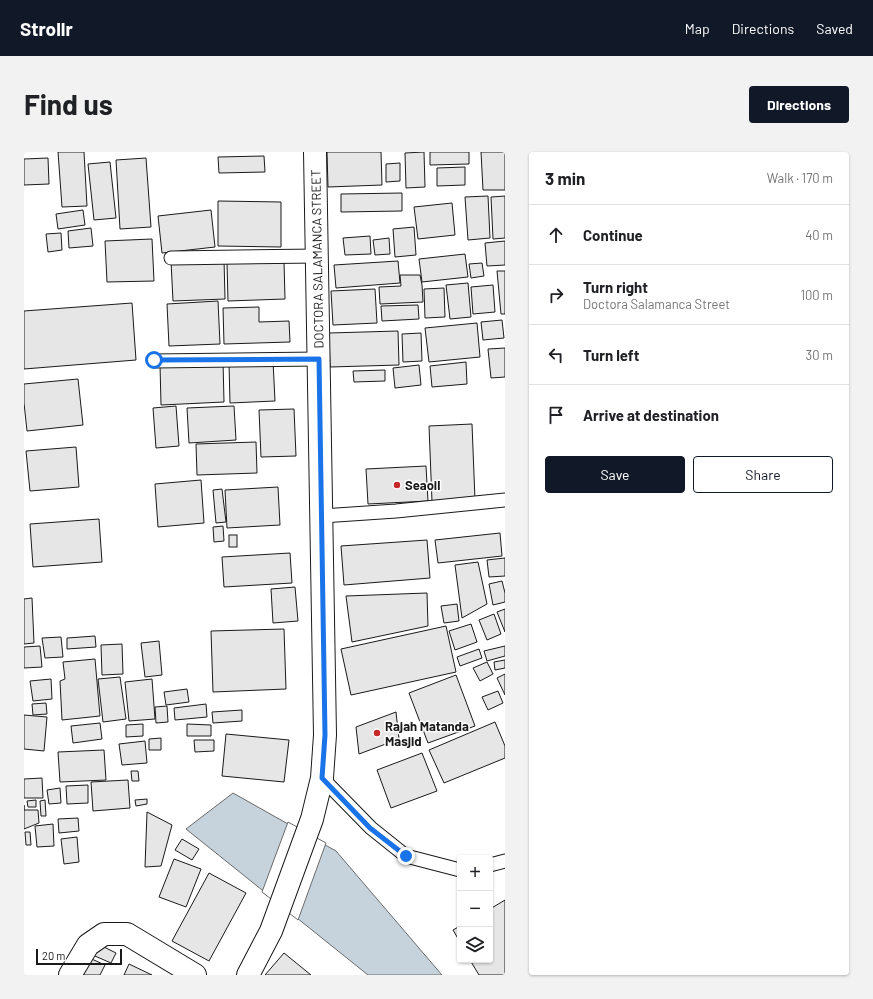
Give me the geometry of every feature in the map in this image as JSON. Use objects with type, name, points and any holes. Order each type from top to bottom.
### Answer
[{"type":"main road","name":"DOCTORA SALAMANCA STREET","points":[[248,975],[271,931],[312,819],[322,778],[325,735],[318,256],[315,152]]},
{"type":"main road","points":[[70,975],[88,945],[104,934],[127,934],[195,975]]},
{"type":"lane","points":[[171,258],[318,256]]},
{"type":"lane","points":[[154,360],[319,359]]},
{"type":"lane","points":[[322,516],[396,511],[505,500]]},
{"type":"lane","points":[[322,778],[370,828],[406,856],[457,869]]},
{"type":"lane","points":[[493,864],[505,861]]},
{"type":"shaded area","points":[[233,793],[336,851],[442,975],[368,975],[186,829]]},
{"type":"pier","points":[[288,822],[326,843],[298,920],[262,892]]},
{"type":"building","points":[[58,152],[84,152],[87,206],[62,207]]},
{"type":"building","points":[[327,152],[381,152],[382,185],[328,187]]},
{"type":"building","points":[[424,152],[425,187],[406,188],[405,153]]},
{"type":"building","points":[[430,152],[469,152],[469,164],[430,165]]},
{"type":"building","points":[[481,152],[505,152],[505,190],[483,190]]},
{"type":"building","points":[[264,156],[265,172],[219,173],[218,157]]},
{"type":"building","points":[[48,158],[49,184],[24,185],[24,159]]},
{"type":"building","points":[[146,158],[151,227],[120,229],[116,160]]},
{"type":"building","points":[[110,162],[116,218],[94,220],[88,164]]},
{"type":"building","points":[[400,163],[400,181],[386,182],[386,164]]},
{"type":"building","points":[[465,167],[465,185],[437,186],[437,168]]},
{"type":"building","points":[[402,193],[402,211],[341,212],[341,194]]},
{"type":"building","points":[[488,196],[490,238],[468,240],[465,197]]},
{"type":"building","points":[[505,196],[505,238],[493,239],[491,197]]},
{"type":"building","points":[[218,201],[281,202],[281,247],[218,246]]},
{"type":"building","points":[[452,203],[455,235],[418,239],[414,207]]},
{"type":"building","points":[[83,210],[85,225],[58,229],[56,214]]},
{"type":"building","points":[[211,210],[215,247],[162,253],[158,216]]},
{"type":"building","points":[[414,227],[416,255],[395,257],[393,229]]},
{"type":"building","points":[[91,228],[93,246],[69,248],[68,231]]},
{"type":"building","points":[[61,233],[62,250],[48,252],[46,234]]},
{"type":"building","points":[[370,236],[371,254],[345,255],[343,238]]},
{"type":"building","points":[[389,238],[390,254],[375,255],[373,240]]},
{"type":"building","points":[[152,239],[154,281],[107,282],[105,241]]},
{"type":"building","points":[[505,241],[505,265],[487,266],[485,243]]},
{"type":"building","points":[[465,254],[468,277],[422,282],[419,259]]},
{"type":"building","points":[[224,259],[225,299],[173,301],[171,261]]},
{"type":"building","points":[[284,261],[285,299],[228,301],[227,263]]},
{"type":"building","points":[[398,261],[400,283],[336,288],[334,265]]},
{"type":"building","points":[[482,263],[484,276],[471,278],[469,264]]},
{"type":"building","points":[[497,271],[505,271],[505,314],[501,314]]},
{"type":"building","points":[[400,275],[420,275],[423,302],[380,304],[379,287],[401,286]]},
{"type":"building","points":[[468,283],[471,317],[450,319],[446,285]]},
{"type":"building","points":[[493,285],[495,312],[473,314],[471,287]]},
{"type":"building","points":[[444,288],[445,317],[425,318],[424,289]]},
{"type":"building","points":[[375,289],[377,323],[333,325],[331,291]]},
{"type":"building","points":[[218,301],[220,344],[169,346],[167,304]]},
{"type":"building","points":[[132,303],[136,360],[24,369],[24,311]]},
{"type":"building","points":[[418,305],[419,319],[382,321],[381,306]]},
{"type":"building","points":[[259,307],[259,322],[289,321],[290,342],[224,344],[223,308]]},
{"type":"building","points":[[502,320],[504,338],[483,340],[481,322]]},
{"type":"building","points":[[477,323],[480,357],[429,362],[425,328]]},
{"type":"building","points":[[398,331],[399,365],[330,367],[329,333]]},
{"type":"building","points":[[421,333],[422,361],[403,362],[402,334]]},
{"type":"building","points":[[505,348],[505,377],[491,378],[488,349]]},
{"type":"building","points":[[223,361],[224,402],[161,405],[160,364]]},
{"type":"building","points":[[273,361],[275,401],[230,403],[229,363]]},
{"type":"building","points":[[466,362],[467,384],[432,387],[430,366]]},
{"type":"building","points":[[419,365],[421,385],[395,388],[393,368]]},
{"type":"building","points":[[385,370],[385,381],[354,382],[353,371]]},
{"type":"building","points":[[78,379],[83,425],[27,431],[24,403],[24,384]]},
{"type":"building","points":[[176,406],[179,446],[156,448],[153,408]]},
{"type":"building","points":[[234,406],[236,440],[189,443],[187,408]]},
{"type":"building","points":[[294,409],[296,456],[261,457],[259,410]]},
{"type":"building","points":[[472,424],[475,500],[432,502],[429,426]]},
{"type":"building","points":[[256,442],[257,473],[197,475],[196,444]]},
{"type":"building","points":[[76,447],[79,487],[30,491],[26,451]]},
{"type":"building","name":"Seaoil","points":[[426,466],[428,501],[368,504],[366,469]]},
{"type":"building","points":[[201,480],[204,523],[158,527],[155,484]]},
{"type":"building","points":[[278,487],[280,525],[227,528],[225,490]]},
{"type":"building","points":[[222,489],[226,522],[216,523],[213,490]]},
{"type":"building","points":[[99,519],[102,562],[33,567],[30,524]]},
{"type":"building","points":[[223,526],[224,541],[214,542],[213,527]]},
{"type":"building","points":[[500,533],[502,556],[438,563],[435,540]]},
{"type":"building","points":[[229,535],[237,535],[237,547],[229,547]]},
{"type":"building","points":[[427,540],[430,578],[344,585],[341,546]]},
{"type":"building","points":[[290,553],[292,583],[224,587],[222,557]]},
{"type":"building","points":[[505,558],[505,576],[489,577],[487,560]]},
{"type":"building","points":[[478,562],[487,604],[462,618],[455,565]]},
{"type":"building","points":[[502,581],[505,593],[505,602],[493,605],[489,584]]},
{"type":"building","points":[[295,587],[298,621],[273,623],[271,589]]},
{"type":"building","points":[[427,593],[428,626],[352,642],[346,596]]},
{"type":"building","points":[[32,598],[34,643],[24,644],[24,599]]},
{"type":"building","points":[[457,604],[459,621],[444,623],[441,606]]},
{"type":"building","points":[[505,609],[505,632],[497,612]]},
{"type":"building","points":[[494,614],[501,634],[487,640],[479,620]]},
{"type":"building","points":[[471,624],[477,642],[455,650],[449,631]]},
{"type":"building","points":[[446,626],[456,672],[351,695],[341,649]]},
{"type":"building","points":[[284,629],[286,689],[213,692],[211,631]]},
{"type":"building","points":[[95,636],[96,647],[67,649],[67,638]]},
{"type":"building","points":[[61,637],[63,657],[45,658],[42,638]]},
{"type":"building","points":[[159,641],[162,675],[145,677],[141,643]]},
{"type":"building","points":[[122,644],[123,674],[102,675],[101,645]]},
{"type":"building","points":[[40,646],[42,667],[24,668],[24,647]]},
{"type":"building","points":[[505,646],[505,656],[487,661],[484,651]]},
{"type":"building","points":[[479,649],[482,658],[460,666],[457,657]]},
{"type":"building","points":[[95,659],[100,716],[62,720],[60,681],[65,679],[63,662]]},
{"type":"building","points":[[505,660],[505,668],[495,670],[494,662]]},
{"type":"building","points":[[487,662],[493,674],[480,681],[473,668]]},
{"type":"building","points":[[505,674],[505,695],[497,678]]},
{"type":"building","points":[[456,675],[475,726],[428,743],[409,693]]},
{"type":"building","points":[[120,677],[126,719],[103,722],[98,679]]},
{"type":"building","points":[[51,679],[52,699],[33,701],[30,681]]},
{"type":"building","points":[[152,679],[155,719],[129,721],[125,682]]},
{"type":"building","points":[[187,689],[189,702],[166,705],[164,692]]},
{"type":"building","points":[[498,691],[503,703],[488,710],[482,697]]},
{"type":"building","points":[[46,703],[47,714],[33,715],[32,704]]},
{"type":"building","points":[[206,704],[207,717],[175,720],[174,708]]},
{"type":"building","points":[[167,706],[168,722],[156,723],[155,707]]},
{"type":"building","points":[[242,710],[242,721],[213,723],[212,712]]},
{"type":"building","name":"Rajah Matanda Masjid","points":[[396,712],[399,739],[359,754],[356,727]]},
{"type":"building","points":[[24,715],[47,717],[44,751],[24,749]]},
{"type":"building","points":[[495,722],[505,746],[505,758],[444,783],[429,750]]},
{"type":"building","points":[[100,723],[102,739],[73,743],[71,726]]},
{"type":"building","points":[[143,724],[143,736],[126,737],[126,725]]},
{"type":"building","points":[[187,724],[211,725],[211,736],[187,736]]},
{"type":"building","points":[[226,734],[289,740],[284,782],[222,776]]},
{"type":"building","points":[[161,738],[161,750],[149,750],[149,739]]},
{"type":"building","points":[[194,740],[214,740],[214,751],[195,752]]},
{"type":"building","points":[[145,741],[147,763],[122,765],[119,744]]},
{"type":"building","points":[[104,750],[106,780],[60,782],[58,752]]},
{"type":"building","points":[[422,753],[437,791],[391,808],[377,770]]},
{"type":"building","points":[[131,771],[138,771],[139,781],[132,781]]},
{"type":"building","points":[[42,778],[43,798],[24,798],[24,779]]},
{"type":"building","points":[[128,780],[130,808],[93,811],[91,782]]},
{"type":"building","points":[[88,785],[88,803],[67,804],[66,786]]},
{"type":"building","points":[[60,788],[61,803],[49,804],[47,790]]},
{"type":"building","points":[[147,799],[147,804],[136,806],[135,800]]},
{"type":"building","points":[[36,800],[36,807],[28,807],[27,801]]},
{"type":"building","points":[[45,800],[46,816],[41,816],[40,801]]},
{"type":"building","points":[[24,810],[38,810],[39,823],[24,829]]},
{"type":"building","points":[[147,812],[172,825],[161,866],[145,867]]},
{"type":"building","points":[[78,818],[79,831],[59,833],[58,819]]},
{"type":"building","points":[[53,824],[54,846],[37,847],[35,826]]},
{"type":"building","points":[[25,832],[30,832],[31,845],[26,845]]},
{"type":"building","points":[[77,837],[79,862],[64,864],[61,839]]},
{"type":"building","points":[[182,839],[199,849],[192,860],[175,850]]},
{"type":"building","points":[[174,859],[201,869],[186,907],[159,897]]},
{"type":"building","points":[[209,873],[246,893],[209,961],[172,941]]},
{"type":"building","points":[[505,900],[505,975],[479,975],[472,963],[493,963],[493,907]]},
{"type":"building","points":[[457,928],[457,937],[453,930]]},
{"type":"building","points":[[94,942],[116,953],[111,963],[88,953]]},
{"type":"building","points":[[284,953],[311,975],[265,975]]},
{"type":"building","points":[[85,956],[105,965],[100,975],[85,975],[80,973]]},
{"type":"building","points":[[129,964],[152,975],[124,975]]},
{"type":"place","name":"Seaoil","points":[[397,485]]},
{"type":"place","name":"Rajah Matanda Masjid","points":[[377,733]]},
{"type":"route","points":[[154,360],[319,359],[325,735],[322,778],[370,828],[406,856]]}]
